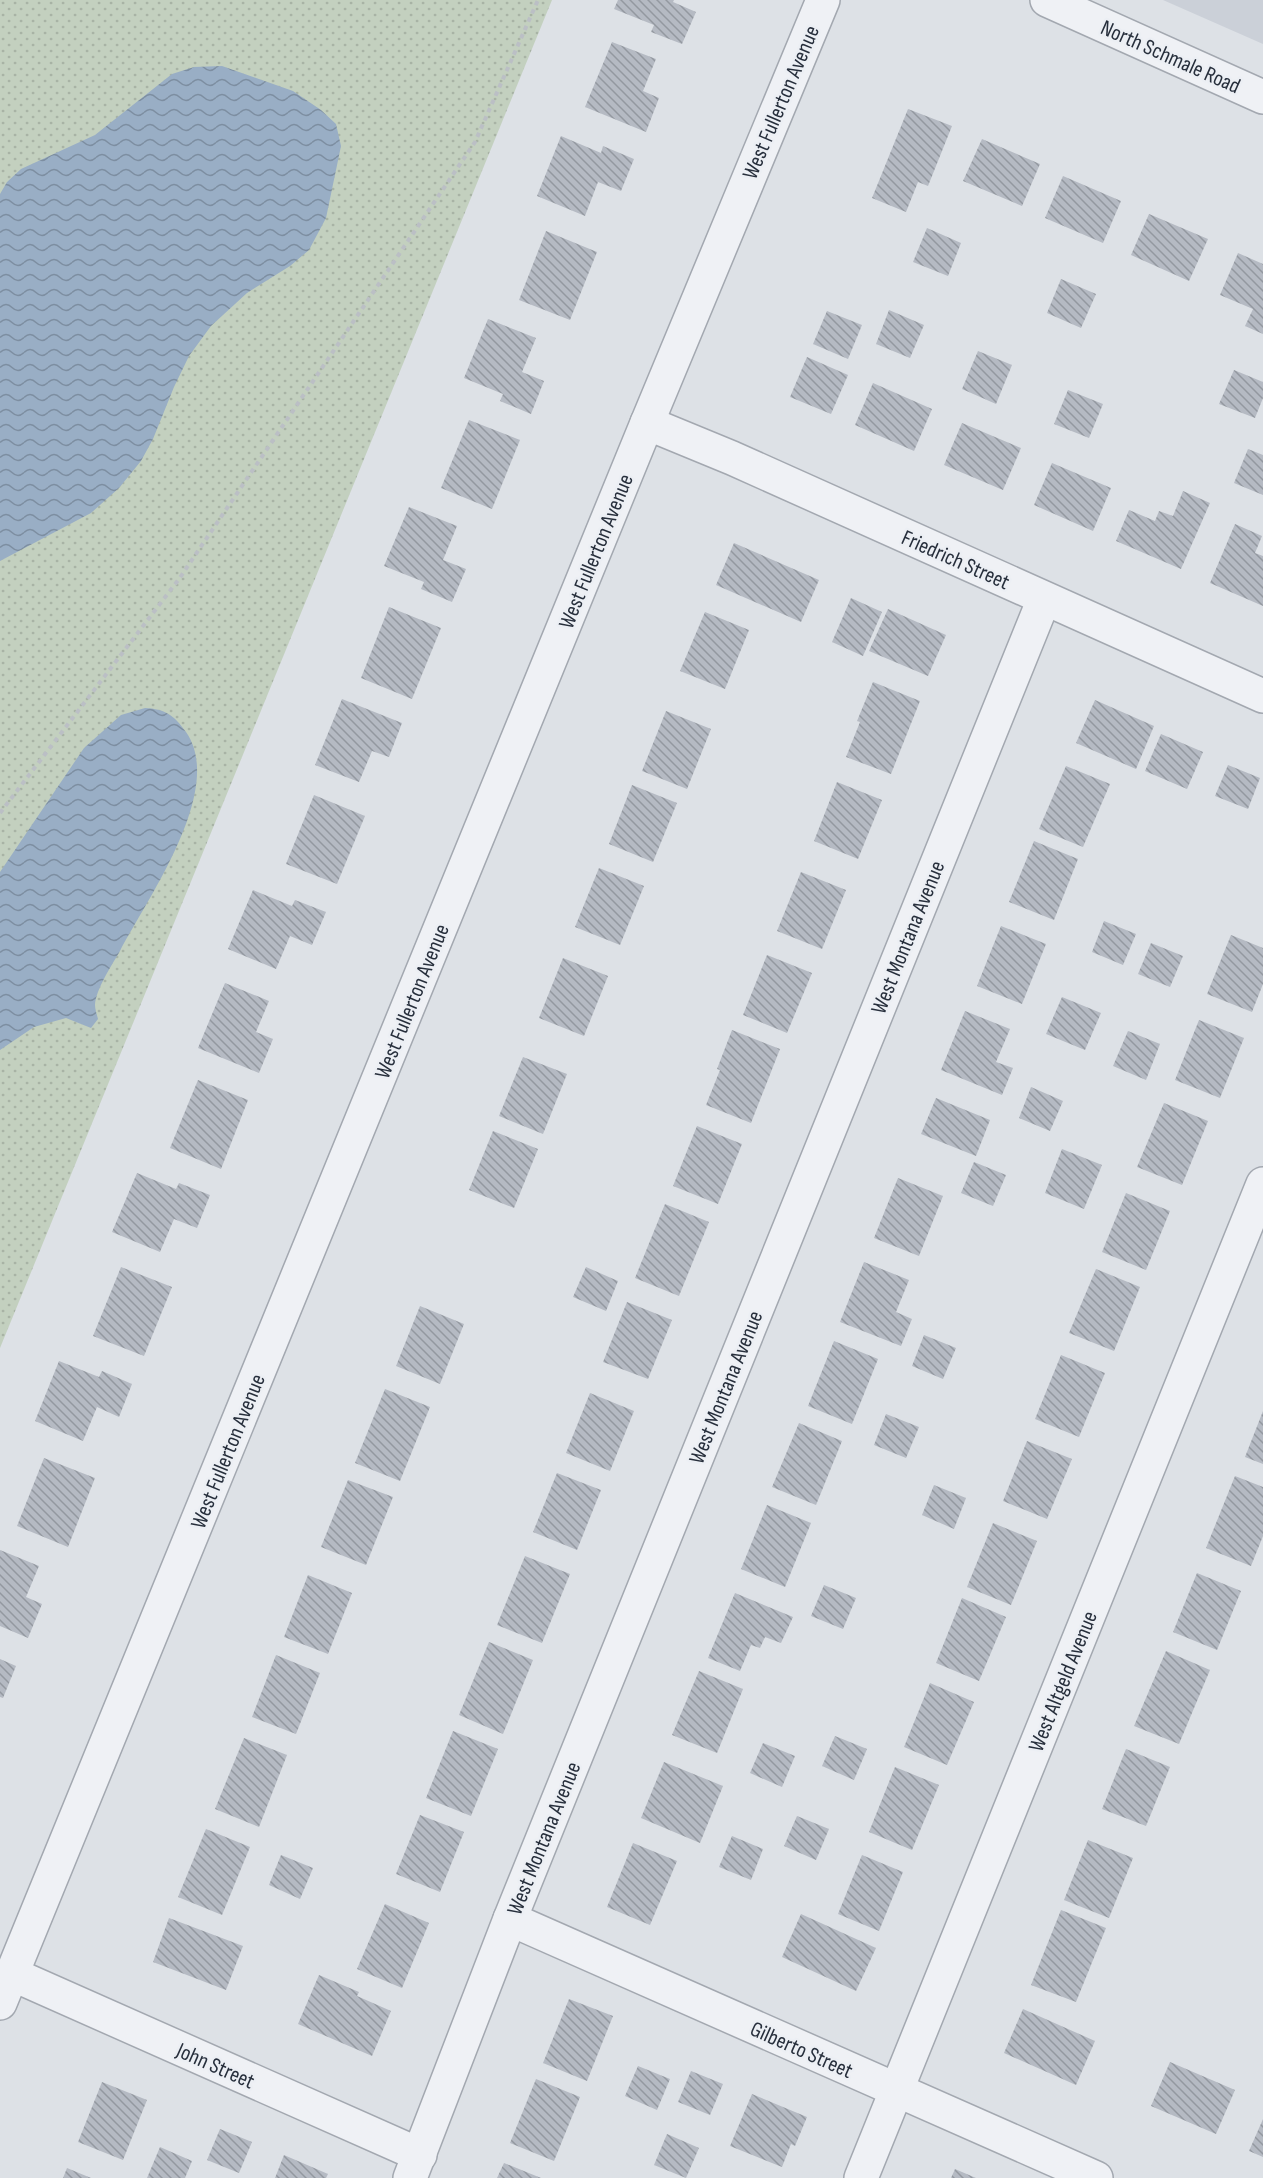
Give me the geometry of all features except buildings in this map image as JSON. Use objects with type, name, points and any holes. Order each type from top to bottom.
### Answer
[{"type":"street","name":"West Fullerton Avenue","points":[[6,1989],[647,423],[823,0]]},
{"type":"street","name":"North Schmale Road","points":[[1047,0],[1260,89]]},
{"type":"street","name":"Friedrich Street","points":[[647,423],[732,458],[1263,696]]},
{"type":"street","name":"West Montana Avenue","points":[[415,2166],[510,1919],[1044,598]]},
{"type":"street","name":"West Altgeld Avenue","points":[[861,2178],[1263,1184]]},
{"type":"street","name":"Gilberto Street","points":[[510,1919],[1096,2178]]},
{"type":"street","name":"John Street","points":[[6,1989],[415,2166]]},
{"type":"path","points":[[0,813],[179,579],[475,142],[538,0]]},
{"type":"shaded area","points":[[1163,0],[1263,0],[1263,44]]},
{"type":"green space","points":[[0,0],[552,0],[0,1348]]},
{"type":"water","points":[[222,66],[293,91],[321,110],[336,124],[341,146],[326,218],[309,250],[290,266],[247,293],[211,326],[189,356],[141,461],[119,488],[91,513],[0,561],[0,194],[7,182],[21,169],[95,135],[172,74],[194,67]]},
{"type":"water","points":[[145,708],[164,712],[177,721],[186,732],[196,756],[196,783],[190,813],[178,843],[101,985],[95,1005],[98,1019],[91,1028],[66,1018],[34,1027],[0,1050],[0,872],[84,748],[121,715]]}]
